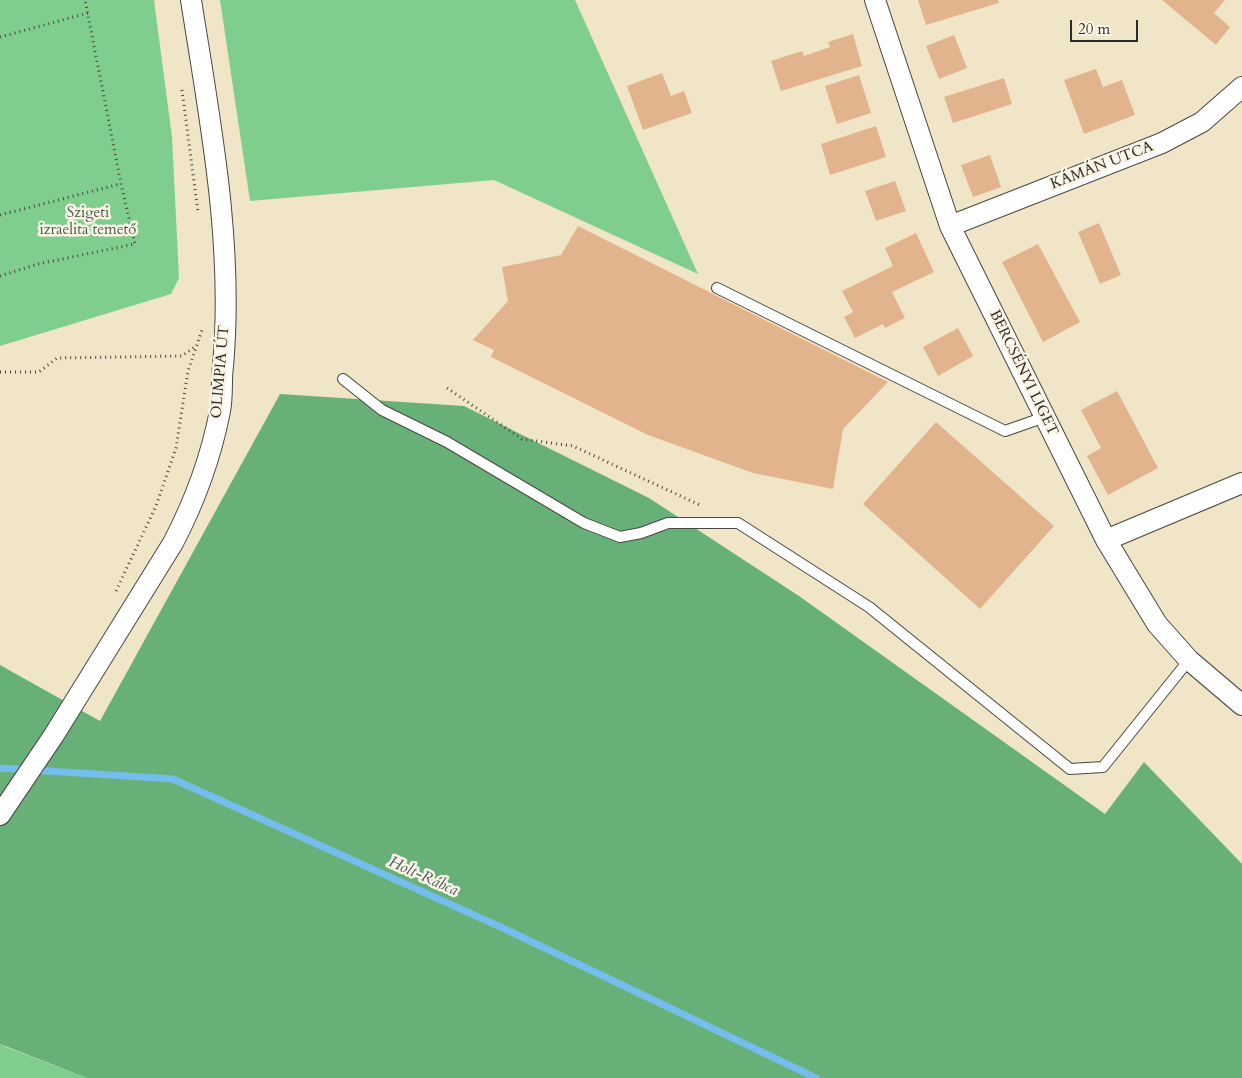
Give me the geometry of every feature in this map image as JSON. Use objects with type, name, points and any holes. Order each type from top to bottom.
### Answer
[{"type":"street","name":"OLIMPIA ÚT","points":[[5,808],[54,735],[160,566],[188,515],[208,461],[220,409],[226,331],[224,239],[214,148],[191,0]]},
{"type":"street","name":"BERCSÉNYI LIGET","points":[[875,0],[950,226],[1106,540],[1157,624],[1189,660],[1242,706]]},
{"type":"street","name":"KÁMÁN UTCA","points":[[950,226],[1162,143],[1202,122],[1242,87]]},
{"type":"street","points":[[1106,540],[1242,483]]},
{"type":"lane","points":[[717,288],[1005,431],[1045,417]]},
{"type":"lane","points":[[343,379],[382,410],[446,442],[584,523],[620,538],[641,533],[668,522],[738,523],[869,607],[1070,769],[1103,767],[1189,660]]},
{"type":"path","points":[[0,276],[38,264],[135,244],[121,184],[85,0]]},
{"type":"path","points":[[0,36],[88,13]]},
{"type":"path","points":[[181,88],[198,218]]},
{"type":"path","points":[[0,215],[121,184]]},
{"type":"path","points":[[114,595],[156,506],[166,480],[176,448],[188,371],[204,321]]},
{"type":"path","points":[[0,372],[39,372],[57,358],[182,356],[196,346]]},
{"type":"path","points":[[447,388],[522,440],[573,446],[704,506]]},
{"type":"green space","name":"Szigeti izraelita temető","points":[[0,0],[154,0],[172,137],[179,278],[171,294],[0,346]]},
{"type":"green space","points":[[220,0],[575,0],[698,274],[494,180],[250,201]]},
{"type":"green space","points":[[280,394],[464,406],[649,498],[799,596],[1105,814],[1144,762],[1242,864],[1242,1078],[87,1078],[0,1044],[0,665],[100,721]]},
{"type":"green space","points":[[0,1044],[6,1047],[87,1078],[0,1078]]},
{"type":"building","points":[[918,0],[998,0],[999,3],[926,25]]},
{"type":"building","points":[[1162,0],[1225,0],[1214,13],[1230,27],[1216,45]]},
{"type":"building","points":[[853,34],[862,66],[781,91],[771,61],[802,51],[804,56],[830,47],[828,42]]},
{"type":"building","points":[[954,35],[967,68],[939,79],[926,46]]},
{"type":"building","points":[[1096,69],[1103,87],[1122,80],[1135,115],[1084,134],[1064,80]]},
{"type":"building","points":[[662,73],[671,96],[684,91],[692,113],[643,130],[627,86]]},
{"type":"building","points":[[859,75],[871,113],[837,124],[825,86]]},
{"type":"building","points":[[1004,78],[1012,104],[953,123],[944,97]]},
{"type":"building","points":[[876,126],[886,157],[830,175],[821,144]]},
{"type":"building","points":[[990,155],[1001,187],[973,197],[961,165]]},
{"type":"building","points":[[895,181],[906,211],[876,221],[865,191]]},
{"type":"building","points":[[1099,223],[1121,275],[1100,284],[1078,232]]},
{"type":"building","points":[[578,226],[888,382],[843,429],[833,489],[753,473],[648,435],[491,357],[494,350],[473,340],[508,301],[502,267],[561,255]]},
{"type":"building","points":[[916,233],[934,272],[892,292],[905,318],[885,328],[883,324],[855,338],[844,317],[853,312],[842,291],[893,266],[885,248]]},
{"type":"building","points":[[1038,244],[1080,322],[1043,342],[1002,262]]},
{"type":"building","points":[[958,328],[973,356],[938,376],[923,347]]},
{"type":"building","points":[[1117,391],[1158,468],[1108,495],[1087,456],[1101,448],[1081,410]]},
{"type":"building","points":[[936,422],[1054,526],[980,609],[863,504]]},
{"type":"waterway","name":"Holt-Rábca","points":[[0,768],[173,779],[505,929],[816,1078]]}]
